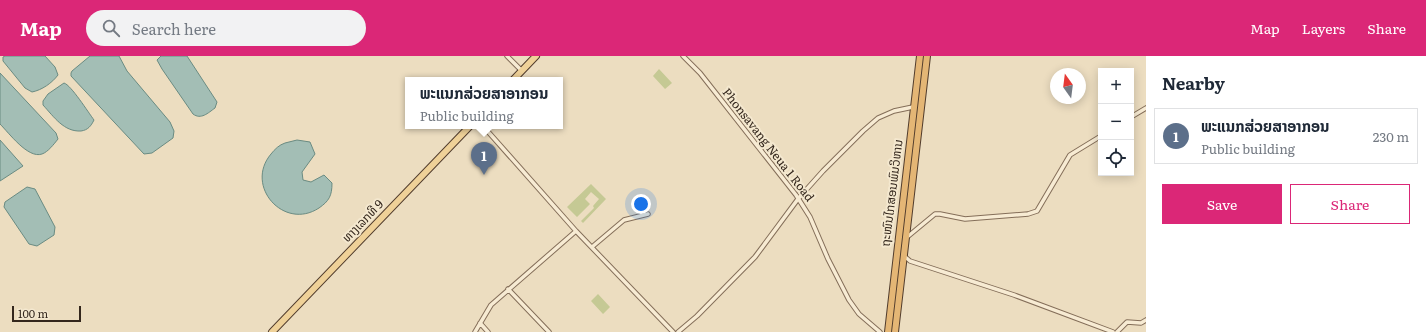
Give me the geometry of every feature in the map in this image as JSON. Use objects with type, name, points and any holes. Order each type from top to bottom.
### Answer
[{"type":"highway","name":"ຖະໜົນໄກສອນພົມວິຫານ","points":[[888,332],[920,56]]},
{"type":"highway","name":"ຖະໜົນໄກສອນພົມວິຫານ","points":[[895,332],[927,56]]},
{"type":"main road","points":[[516,77],[536,56]]},
{"type":"main road","name":"ທາງເລກທີ 9","points":[[272,332],[467,129]]},
{"type":"street","points":[[507,56],[522,71]]},
{"type":"street","name":"Phonsavang Neua 1 Road","points":[[683,56],[700,73],[798,199],[810,217],[828,259],[849,300],[859,314],[880,332]]},
{"type":"street","points":[[678,332],[697,316],[755,257],[798,199],[823,171],[878,118],[894,111],[913,107]]},
{"type":"street","points":[[1134,115],[1146,108]]},
{"type":"street","points":[[485,129],[576,231],[673,332]]},
{"type":"street","points":[[905,239],[935,214],[965,219],[1028,214],[1037,211],[1070,155],[1098,138]]},
{"type":"street","points":[[592,248],[624,220],[648,214]]},
{"type":"street","points":[[475,332],[491,305],[576,231]]},
{"type":"street","points":[[903,255],[910,262],[1014,294],[1113,332]]},
{"type":"street","points":[[508,289],[549,332]]},
{"type":"street","points":[[1117,332],[1127,322],[1141,323],[1146,320]]},
{"type":"street","points":[[480,323],[488,332]]},
{"type":"green space","points":[[659,69],[672,83],[665,89],[653,76]]},
{"type":"green space","points":[[591,184],[606,199],[583,223],[581,221],[594,208],[593,206],[599,199],[591,192],[585,199],[590,204],[577,217],[567,207]]},
{"type":"green space","points":[[598,294],[610,307],[603,314],[591,301]]},
{"type":"water","points":[[45,56],[55,67],[58,75],[46,86],[32,92],[25,88],[3,61],[3,57]]},
{"type":"water","points":[[90,56],[119,56],[127,71],[170,122],[174,131],[173,138],[152,153],[144,154],[71,76],[72,71]]},
{"type":"water","points":[[161,56],[187,56],[217,102],[215,108],[202,116],[196,116],[193,114],[157,60]]},
{"type":"water","points":[[0,73],[56,133],[58,139],[51,148],[44,153],[37,155],[31,153],[19,144],[0,124]]},
{"type":"water","points":[[64,83],[75,93],[94,120],[86,130],[75,131],[69,129],[55,119],[43,105],[43,101],[48,94]]},
{"type":"water","points":[[0,140],[23,166],[0,181]]},
{"type":"water","points":[[297,140],[310,142],[315,154],[302,172],[303,180],[311,182],[324,175],[332,183],[331,195],[328,200],[319,208],[306,214],[293,214],[281,209],[272,202],[265,191],[262,179],[264,166],[274,150],[283,144]]},
{"type":"water","points":[[27,187],[35,189],[55,227],[54,235],[37,246],[29,244],[4,207],[5,202]]},
{"type":"place","name":"ພະແນກສ່ວຍສາອາກອນ","points":[[484,175]]}]
